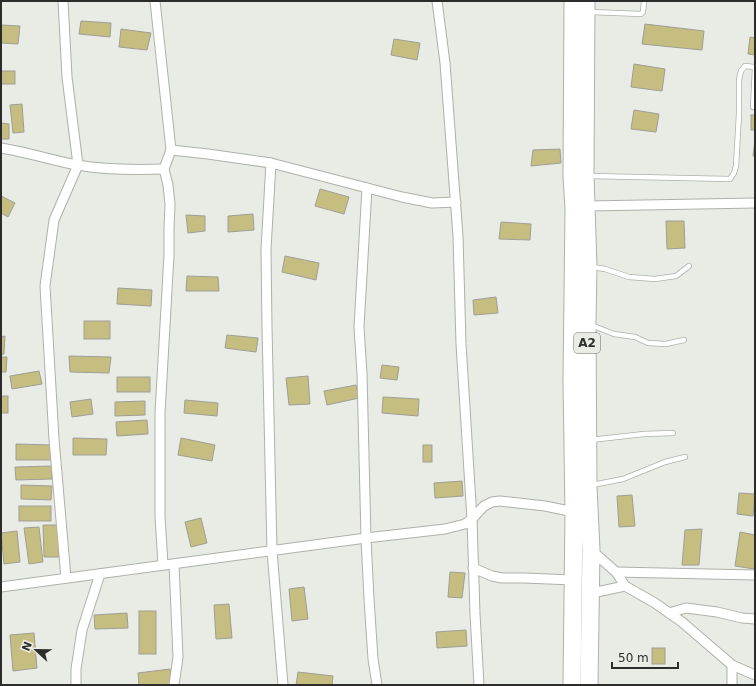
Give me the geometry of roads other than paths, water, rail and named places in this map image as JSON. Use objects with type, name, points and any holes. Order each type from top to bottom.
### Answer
[{"type":"highway","name":"A2","points":[[573,1],[572,176],[574,209],[572,382],[574,512],[579,589],[589,685]]},
{"type":"highway","name":"A2","points":[[572,685],[579,589],[591,550],[588,486],[588,267],[585,176],[586,6]]},
{"type":"street","points":[[63,1],[67,77],[78,165],[54,220],[45,286],[54,439],[66,578]]},
{"type":"street","points":[[155,1],[171,150],[164,169],[168,185],[170,204],[169,255],[160,413],[160,516],[163,565]]},
{"type":"street","points":[[437,1],[445,63],[456,202],[461,344],[472,519],[478,685]]},
{"type":"street","points":[[1,148],[16,150],[78,165],[119,170],[164,169]]},
{"type":"street","points":[[171,150],[271,163],[402,198],[432,203],[456,202]]},
{"type":"street","points":[[271,163],[266,249],[272,551],[283,685]]},
{"type":"street","points":[[368,188],[359,327],[362,374],[366,538],[373,659],[377,685]]},
{"type":"street","points":[[587,206],[755,203]]},
{"type":"street","points":[[1,587],[366,538],[445,529],[465,524],[484,506],[492,502],[500,501],[545,506],[574,512]]},
{"type":"street","points":[[591,550],[616,572],[625,586],[655,603],[682,622],[732,665],[755,675]]},
{"type":"street","points":[[174,564],[178,657],[174,685]]},
{"type":"street","points":[[473,568],[492,576],[502,578],[524,578],[579,589],[625,586]]},
{"type":"street","points":[[616,572],[755,575]]},
{"type":"street","points":[[76,685],[76,668],[82,630],[100,574]]},
{"type":"street","points":[[669,613],[686,608],[755,619]]},
{"type":"street","points":[[732,665],[732,685]]},
{"type":"lane","points":[[586,6],[641,14],[643,12],[644,1]]},
{"type":"lane","points":[[585,176],[730,179],[736,166],[740,114],[739,80],[741,71],[745,66],[755,68],[753,107]]},
{"type":"lane","points":[[588,267],[605,269],[629,278],[654,279],[676,276],[689,266]]},
{"type":"lane","points":[[587,323],[614,334],[635,337],[648,343],[666,344],[684,340]]},
{"type":"lane","points":[[588,441],[644,434],[673,433]]},
{"type":"lane","points":[[588,486],[623,479],[664,462],[686,457]]}]
